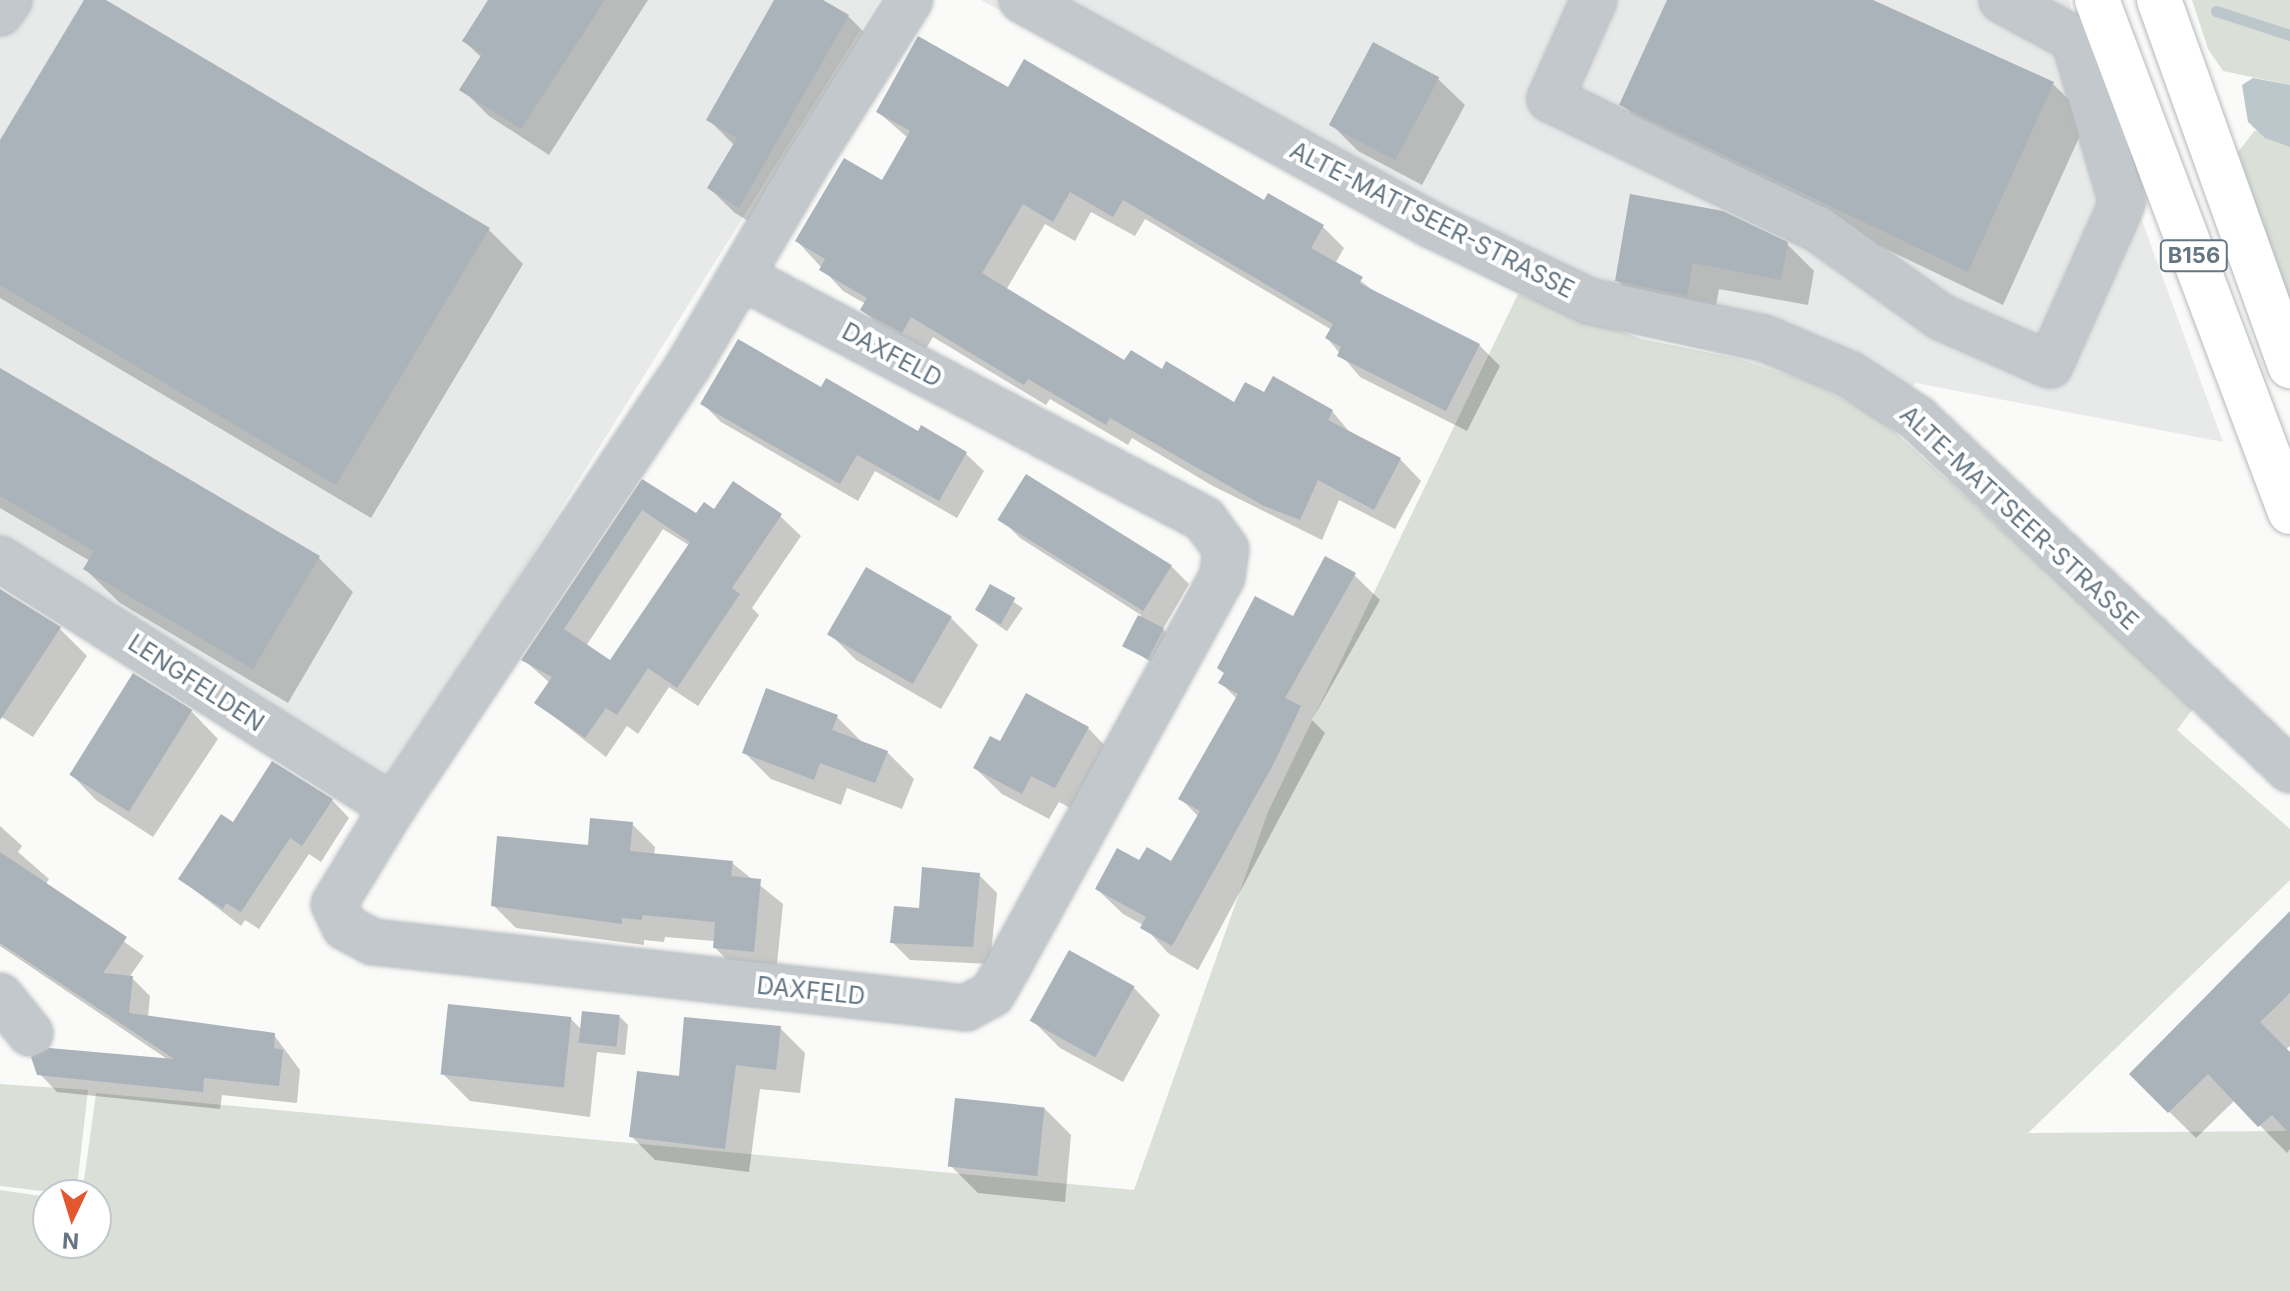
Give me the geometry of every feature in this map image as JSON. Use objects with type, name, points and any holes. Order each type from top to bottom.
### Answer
[{"type":"main road","name":"B156","points":[[2097,0],[2290,512]]},
{"type":"main road","name":"B156","points":[[2159,0],[2290,366]]},
{"type":"street","points":[[0,13],[9,0]]},
{"type":"street","name":"DAXFELD","points":[[744,278],[1204,519],[1226,549],[1222,577],[992,994],[966,1008],[373,942],[345,927],[334,904],[393,807],[744,278],[812,155],[910,0]]},
{"type":"street","name":"ALTE-MATTSEER-STRASSE","points":[[1022,0],[1429,224],[1589,301],[1764,338],[1849,374],[1917,418],[2290,770]]},
{"type":"street","points":[[1594,0],[1550,99],[1818,229],[1941,317],[2050,365],[2122,203],[2074,39],[2002,0]]},
{"type":"street","name":"LENGFELDEN","points":[[0,559],[393,807]]},
{"type":"street","points":[[0,996],[30,1033]]},
{"type":"shaded area","points":[[0,0],[879,0],[390,782],[0,539]]},
{"type":"shaded area","points":[[981,0],[2069,0],[2100,106],[2223,442],[1916,383],[1877,416],[1808,382],[1736,358],[1589,322],[1518,294]]},
{"type":"shaded area","points":[[2192,0],[2290,0],[2290,85],[2223,71],[2208,49]]},
{"type":"shaded area","points":[[2253,78],[2290,85],[2290,147],[2265,138],[2248,122],[2242,85]]},
{"type":"shaded area","points":[[2255,130],[2290,147],[2290,304],[2238,152]]},
{"type":"shaded area","points":[[1518,294],[1642,339],[1736,358],[1809,382],[1877,416],[2195,706],[2177,730],[2290,829],[2290,880],[2028,1133],[2290,1131],[2290,1291],[0,1291],[0,1190],[32,1195],[32,1259],[112,1259],[112,1179],[84,1179],[96,1093],[1134,1190],[1268,812]]},
{"type":"shaded area","points":[[0,1084],[88,1090],[78,1179],[32,1179],[32,1190],[0,1186]]},
{"type":"building","points":[[84,0],[106,0],[490,228],[336,485],[0,285],[0,140]]},
{"type":"building","points":[[488,0],[605,0],[521,129],[459,90],[482,54],[462,41]]},
{"type":"building","points":[[774,0],[823,0],[849,15],[739,208],[707,188],[737,138],[706,120]]},
{"type":"building","points":[[1667,0],[1873,0],[2054,82],[1968,272],[1619,105]]},
{"type":"building","points":[[918,36],[1008,87],[1024,59],[1264,200],[1268,193],[1324,225],[1311,248],[1363,277],[1359,283],[1480,344],[1446,411],[1337,356],[1341,347],[1325,338],[1333,324],[1123,200],[1113,217],[1070,192],[1053,222],[1023,204],[982,273],[1124,360],[1131,350],[1162,369],[1166,361],[1234,402],[1245,382],[1264,392],[1273,376],[1333,410],[1328,420],[1401,458],[1374,510],[1318,480],[1300,520],[1264,506],[1110,418],[1106,425],[1028,379],[1024,385],[911,317],[902,333],[868,315],[860,310],[867,298],[819,270],[825,259],[795,241],[844,158],[882,180],[910,131],[876,112]]},
{"type":"building","points":[[1373,42],[1439,77],[1395,160],[1329,125]]},
{"type":"building","points":[[1630,194],[1723,211],[1788,242],[1781,280],[1693,263],[1687,296],[1615,281]]},
{"type":"building","points":[[738,339],[821,387],[826,378],[918,431],[921,425],[967,452],[939,501],[857,455],[840,484],[700,404]]},
{"type":"building","points":[[0,368],[320,556],[253,669],[83,569],[94,551],[0,496]]},
{"type":"building","points":[[1026,474],[1172,565],[1143,611],[997,520]]},
{"type":"building","points":[[642,479],[696,513],[704,502],[714,509],[733,481],[782,514],[732,588],[740,594],[677,688],[648,668],[617,715],[606,708],[585,738],[534,703],[552,677],[521,660]],"holes":[[[642,510],[690,542],[610,660],[564,629]]]},
{"type":"building","points":[[1325,556],[1356,573],[1285,698],[1301,706],[1275,761],[1172,946],[1140,928],[1146,917],[1095,889],[1117,848],[1139,860],[1147,847],[1171,861],[1200,811],[1178,799],[1238,694],[1218,683],[1224,673],[1217,668],[1255,596],[1293,616]]},
{"type":"building","points":[[866,567],[952,616],[913,684],[827,635]]},
{"type":"building","points":[[990,584],[1015,598],[1001,624],[975,610]]},
{"type":"building","points":[[0,589],[61,627],[0,720]]},
{"type":"building","points":[[1138,615],[1164,628],[1148,659],[1122,646]]},
{"type":"building","points":[[133,673],[192,710],[129,812],[69,775]]},
{"type":"building","points":[[766,688],[838,715],[832,730],[888,751],[875,783],[820,763],[814,780],[742,753]]},
{"type":"building","points":[[1026,693],[1089,727],[1055,788],[1031,776],[1022,794],[973,768],[990,736],[1000,741]]},
{"type":"building","points":[[272,761],[333,799],[302,846],[290,838],[241,912],[226,903],[223,909],[178,879],[221,814],[233,822]]},
{"type":"building","points":[[590,818],[633,822],[630,851],[733,861],[731,876],[761,879],[754,952],[713,948],[715,922],[642,915],[642,920],[622,918],[622,924],[491,906],[497,836],[588,845]]},
{"type":"building","points":[[0,852],[127,937],[103,973],[133,976],[129,1013],[275,1033],[274,1048],[283,1050],[279,1086],[204,1078],[203,1092],[37,1075],[31,1057],[49,1048],[174,1059],[0,943]]},
{"type":"building","points":[[922,867],[980,873],[973,947],[890,943],[894,906],[919,908]]},
{"type":"building","points":[[2290,911],[2290,993],[2260,1022],[2290,1052],[2290,1134],[2272,1115],[2258,1127],[2208,1074],[2168,1113],[2129,1074]]},
{"type":"building","points":[[1069,950],[1135,986],[1095,1057],[1030,1021]]},
{"type":"building","points":[[448,1004],[571,1017],[564,1088],[441,1075]]},
{"type":"building","points":[[582,1011],[620,1015],[616,1047],[579,1043]]},
{"type":"building","points":[[684,1017],[781,1026],[776,1070],[736,1065],[725,1149],[629,1137],[637,1071],[679,1076]]},
{"type":"building","points":[[955,1098],[1045,1107],[1037,1176],[948,1167]]},
{"type":"waterway","points":[[2216,11],[2290,35]]}]
